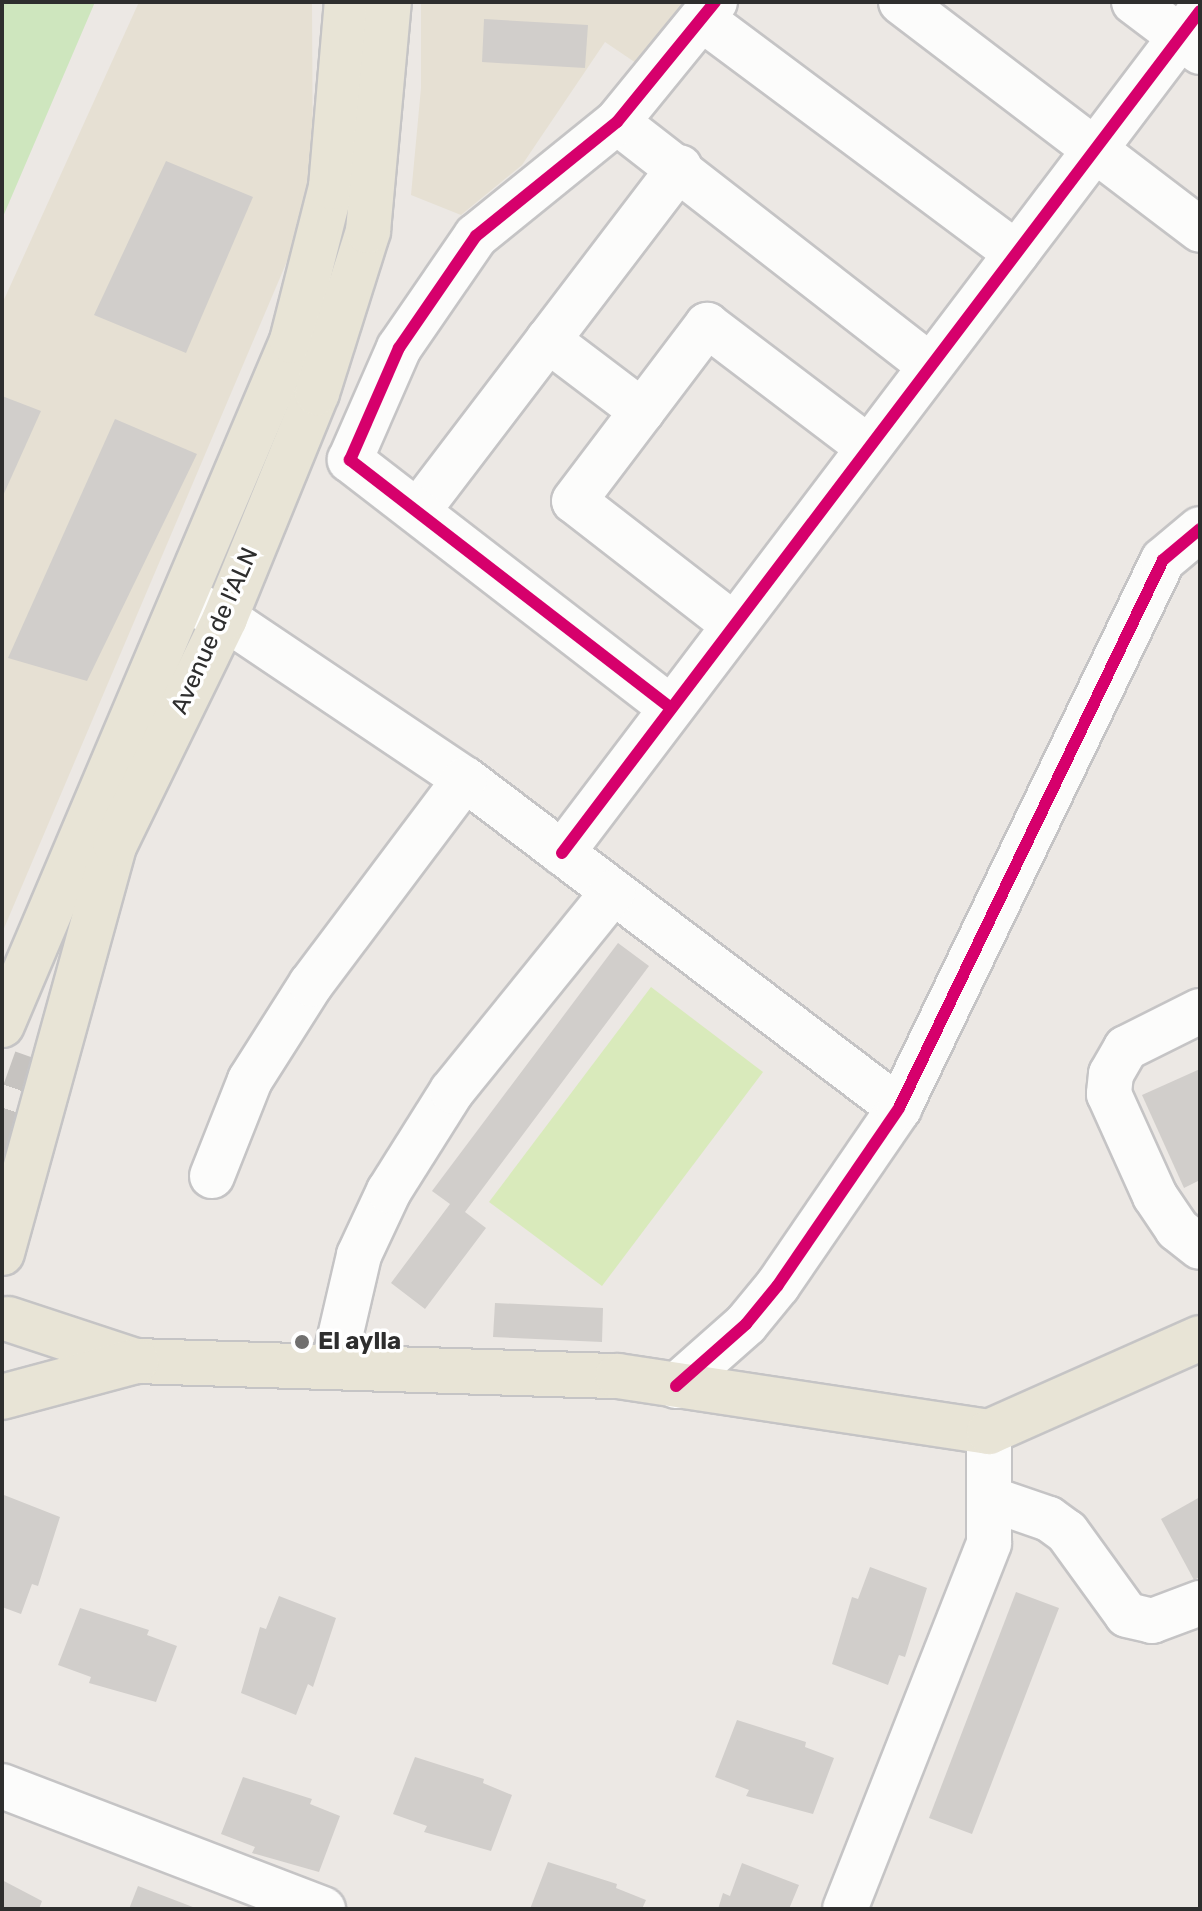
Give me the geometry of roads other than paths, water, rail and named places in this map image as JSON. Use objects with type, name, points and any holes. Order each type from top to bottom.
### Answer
[{"type":"main road","points":[[2,1025],[200,551],[292,341],[331,187],[347,2]]},
{"type":"main road","name":"Avenue de l'ALN","points":[[2,1253],[115,844],[212,612],[244,568],[317,393],[368,231],[389,2]]},
{"type":"main road","points":[[36,1059],[98,837],[212,612],[200,551]]},
{"type":"main road","points":[[5,1314],[136,1361]]},
{"type":"main road","points":[[2,1396],[15,1365],[5,1314]]},
{"type":"main road","points":[[2,1396],[136,1361],[618,1376],[989,1432],[1200,1338]]},
{"type":"street","points":[[901,2],[1200,230]]},
{"type":"street","points":[[562,853],[1094,150],[1193,34],[1134,2]]},
{"type":"street","points":[[671,708],[350,460],[399,348],[476,236],[617,122],[709,10],[1016,253]]},
{"type":"street","points":[[617,122],[680,167],[930,366]]},
{"type":"street","points":[[418,511],[680,167]]},
{"type":"street","points":[[734,625],[574,501],[707,325],[868,447]]},
{"type":"street","points":[[548,340],[642,411]]},
{"type":"street","points":[[676,1386],[746,1324],[778,1285],[899,1108],[1163,560],[1199,531]]},
{"type":"street","points":[[212,612],[465,779],[899,1108]]},
{"type":"street","points":[[212,1176],[257,1068],[311,984],[465,779]]},
{"type":"street","points":[[333,1367],[359,1255],[389,1191],[452,1091],[613,892]]},
{"type":"street","points":[[1200,1011],[1126,1048],[1111,1074],[1109,1094],[1155,1196],[1177,1229],[1200,1247]]},
{"type":"street","points":[[845,1909],[989,1543],[989,1432]]},
{"type":"street","points":[[991,1499],[1049,1519],[1067,1532],[1127,1615],[1152,1621],[1200,1603]]},
{"type":"street","points":[[2,1786],[323,1909]]},
{"type":"tunnel","points":[[2,1154],[36,1059]]},
{"type":"place","name":"El aylla","points":[[302,1342]]}]
